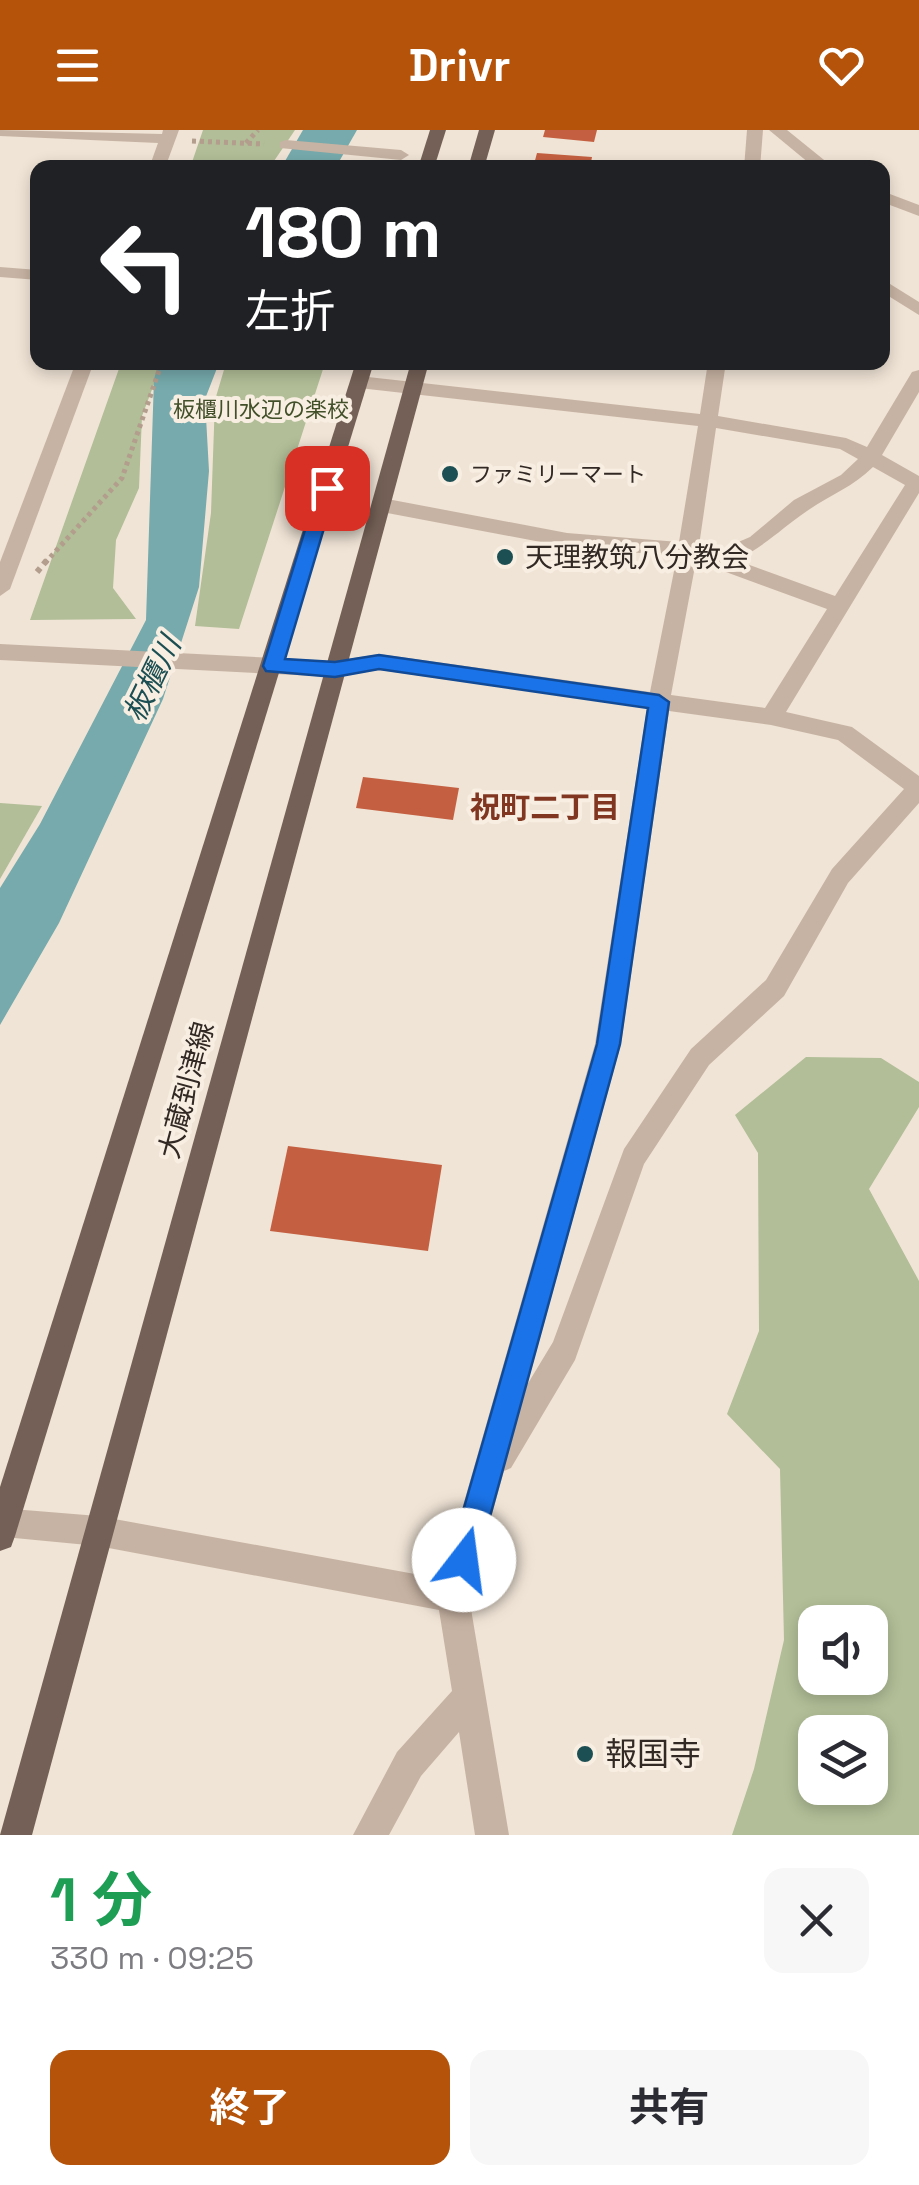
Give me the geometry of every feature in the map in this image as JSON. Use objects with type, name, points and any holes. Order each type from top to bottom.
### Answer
[{"type":"main road","points":[[429,160],[438,130]]},
{"type":"main road","points":[[478,160],[487,130]]},
{"type":"main road","name":"大蔵到津線","points":[[2,1529],[362,372]]},
{"type":"main road","name":"大蔵到津線","points":[[15,1835],[417,374]]},
{"type":"street","points":[[753,160],[755,130]]},
{"type":"street","points":[[777,130],[816,160]]},
{"type":"street","points":[[0,131],[169,135],[160,160]]},
{"type":"street","points":[[286,144],[395,155]]},
{"type":"street","points":[[890,199],[919,211]]},
{"type":"street","points":[[0,272],[30,274]]},
{"type":"street","points":[[890,290],[919,310]]},
{"type":"street","points":[[0,589],[82,370]]},
{"type":"street","points":[[492,1835],[454,1597],[608,1044],[659,702],[688,550],[715,370]]},
{"type":"street","points":[[362,372],[417,374],[705,422],[809,435],[872,456],[917,483],[772,717]]},
{"type":"street","points":[[720,559],[757,542],[801,505],[848,480],[872,456],[919,376]]},
{"type":"street","points":[[382,506],[567,540],[688,550],[840,606]]},
{"type":"street","points":[[0,652],[335,670],[379,662],[772,717],[844,733],[919,788],[840,876],[775,988],[700,1056],[633,1158],[565,1350],[483,1484]]},
{"type":"street","points":[[2,1529],[98,1532],[454,1597]]},
{"type":"street","points":[[370,1835],[409,1764],[468,1696]]},
{"type":"path","points":[[246,143],[258,130]]},
{"type":"path","points":[[191,141],[286,144]]},
{"type":"path","points":[[34,574],[122,478],[159,370]]},
{"type":"green space","points":[[203,130],[295,130],[275,160],[193,160]]},
{"type":"green space","name":"板櫃川水辺の楽校","points":[[119,370],[159,370],[142,416],[139,488],[116,540],[113,588],[136,619],[30,620]]},
{"type":"green space","name":"板櫃川水辺の楽校","points":[[224,370],[323,370],[239,629],[195,626],[211,513],[215,400]]},
{"type":"green space","points":[[0,803],[42,806],[0,879]]},
{"type":"green space","points":[[806,1057],[881,1058],[919,1082],[919,1107],[869,1189],[919,1281],[919,1835],[732,1835],[754,1769],[784,1640],[780,1469],[727,1414],[759,1331],[758,1153],[735,1115]]},
{"type":"water","points":[[303,130],[357,130],[340,160],[286,160]]},
{"type":"water","name":"板櫃川","points":[[157,370],[216,370],[205,399],[209,471],[199,587],[163,699],[59,923],[0,1025],[0,888],[40,824],[146,620]]},
{"type":"building","points":[[545,130],[597,130],[594,142],[543,137]]},
{"type":"building","points":[[537,153],[592,157],[591,160],[535,160]]},
{"type":"building","points":[[363,777],[459,788],[453,820],[356,808]]},
{"type":"building","points":[[288,1146],[442,1165],[428,1251],[270,1231]]},
{"type":"place","name":"ファミリーマート","points":[[450,474]]},
{"type":"place","name":"天理教筑八分教会","points":[[505,557]]},
{"type":"place","name":"報国寺","points":[[585,1754]]},
{"type":"district","name":"祝町二丁目","points":[[545,807]]},
{"type":"route","points":[[327,488],[273,666],[335,670],[379,662],[659,702],[608,1044],[464,1560]]}]
